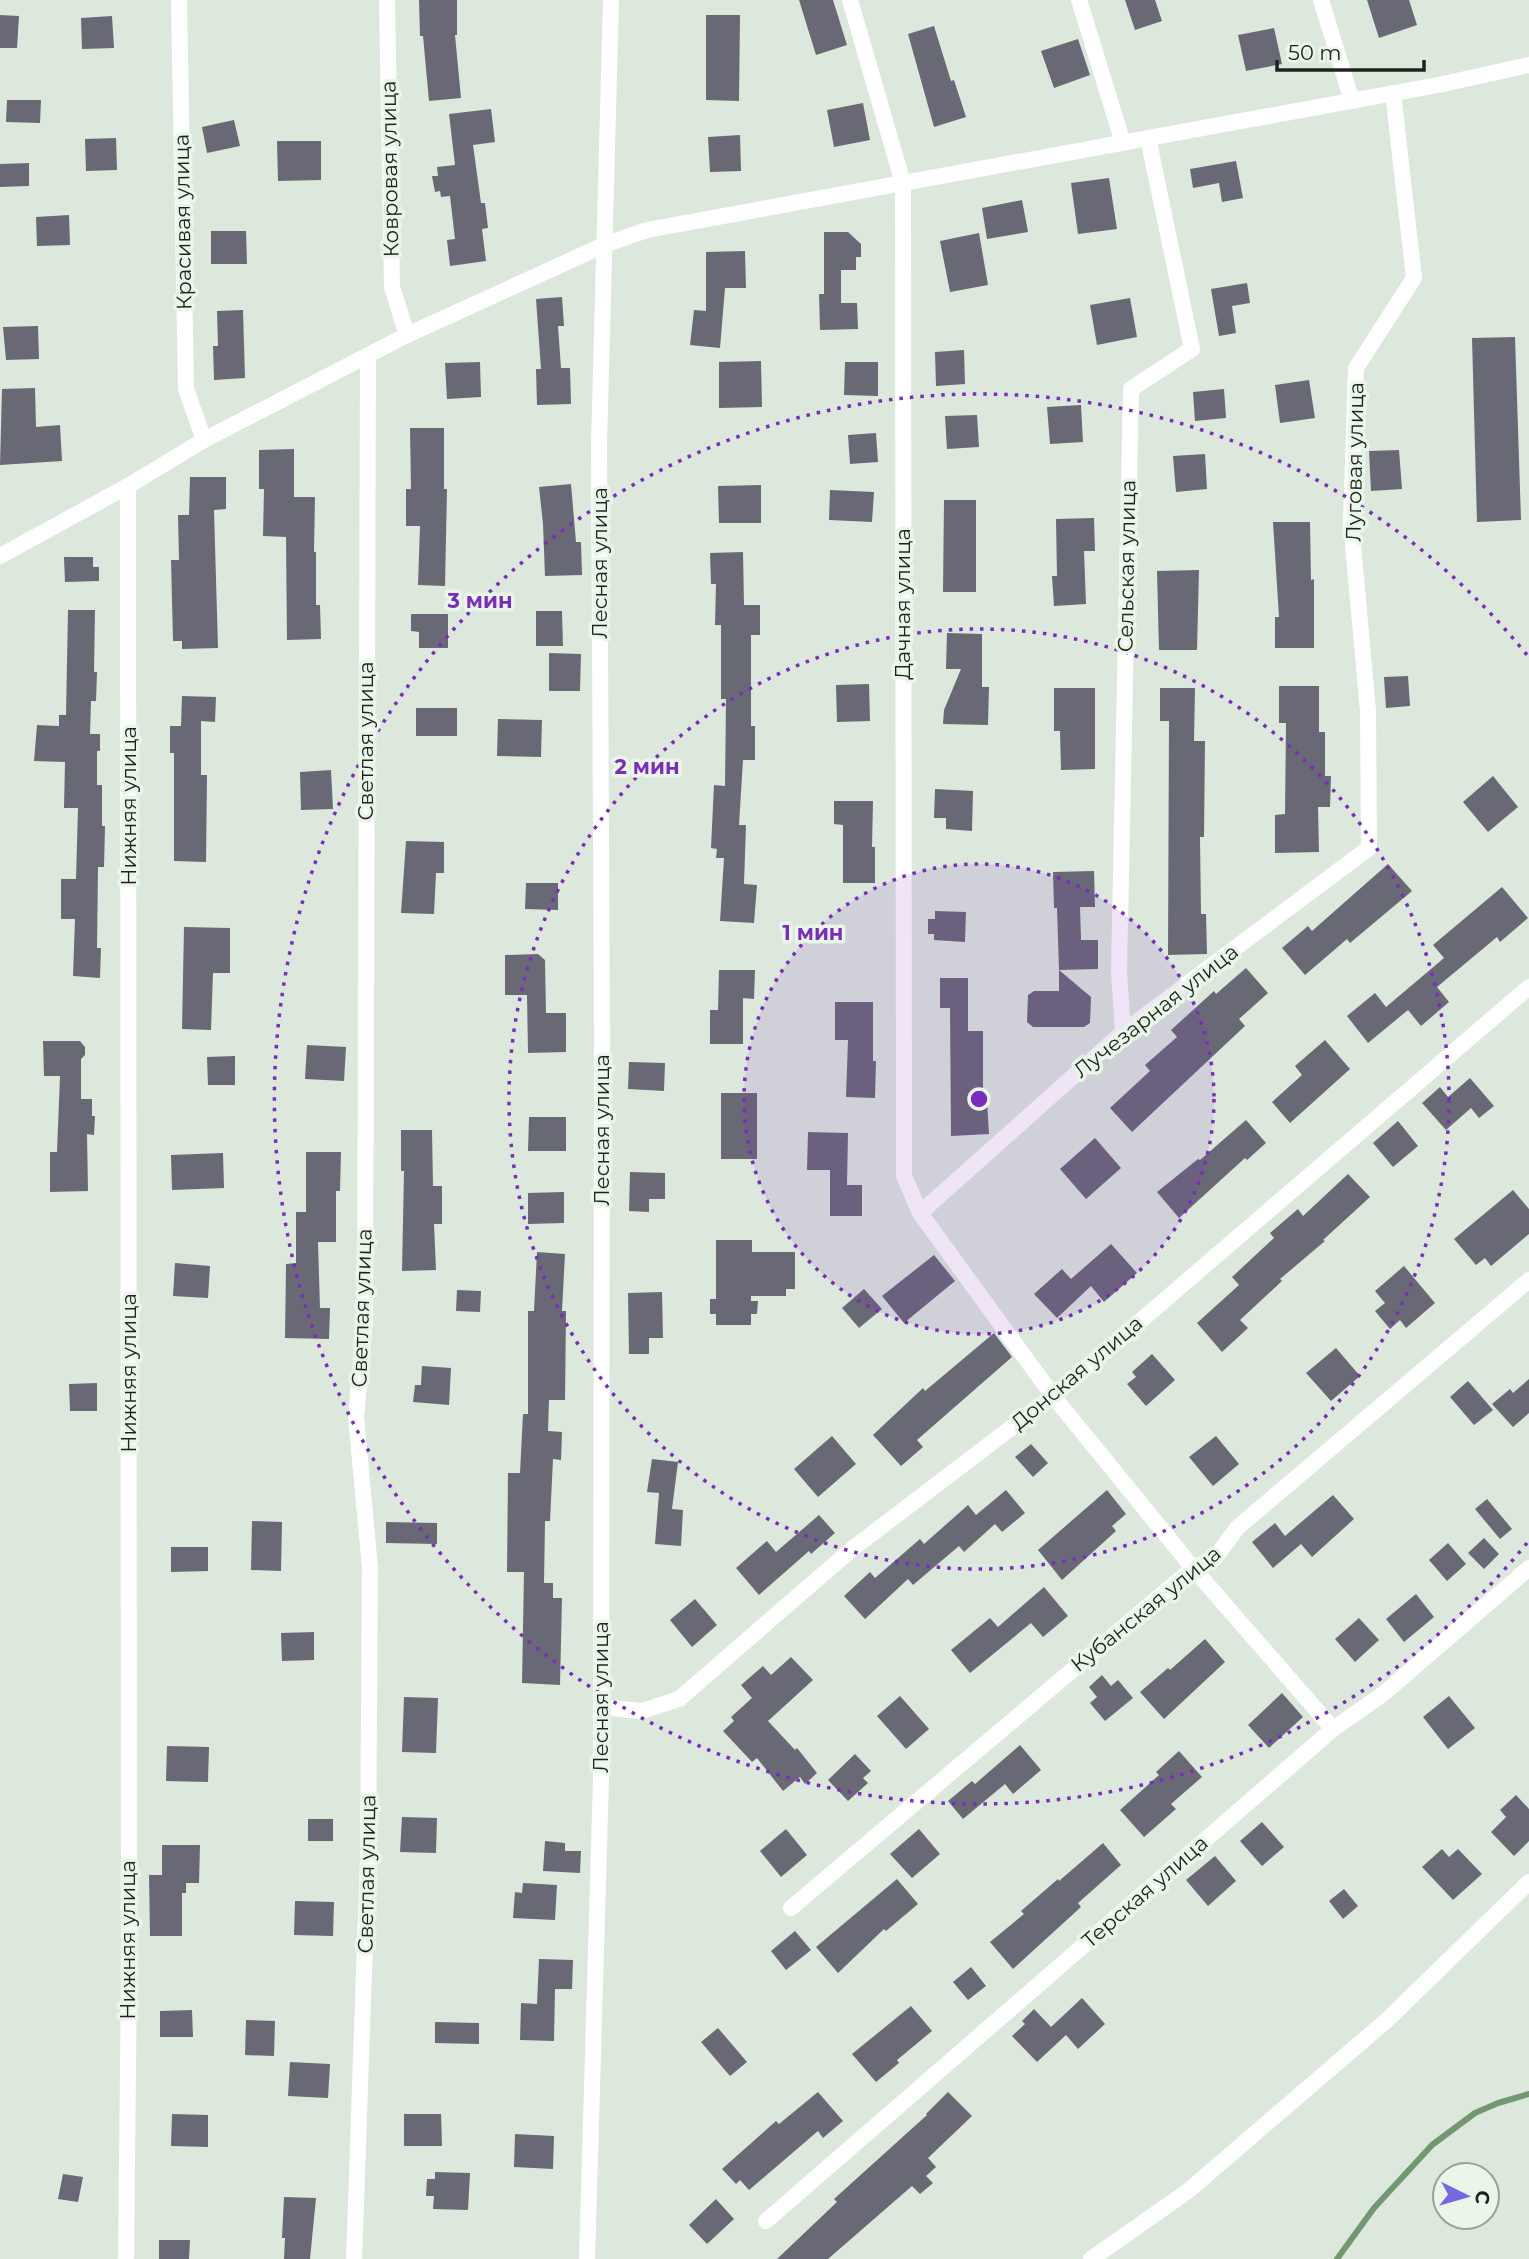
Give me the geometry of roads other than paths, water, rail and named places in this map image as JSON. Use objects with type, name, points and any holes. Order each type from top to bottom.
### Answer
[{"type":"street","name":"Красивая улица","points":[[179,0],[186,389],[204,440]]},
{"type":"street","name":"Ковровая улица","points":[[387,0],[392,288],[407,335]]},
{"type":"street","name":"Лесная улица","points":[[587,2259],[601,1707],[599,444],[611,0]]},
{"type":"street","name":"Дачная улица","points":[[850,0],[903,183],[904,1176],[920,1213],[1053,1396],[1193,1568],[1333,1729]]},
{"type":"street","points":[[1079,0],[1123,143]]},
{"type":"street","points":[[1321,0],[1352,101]]},
{"type":"street","points":[[0,556],[128,486],[204,440],[407,335],[604,245],[647,229],[1352,101],[1529,65]]},
{"type":"street","name":"Луговая улица","points":[[1370,848],[1368,711],[1351,523],[1356,368],[1415,278],[1393,93]]},
{"type":"street","name":"Сельская улица","points":[[1123,1032],[1119,972],[1131,389],[1192,349],[1148,138]]},
{"type":"street","name":"Светлая улица","points":[[354,2259],[368,1858],[370,1568],[356,1417],[365,1319],[368,357]]},
{"type":"street","name":"Нижняя улица","points":[[126,2259],[129,1973],[128,486]]},
{"type":"street","name":"Лучезарная улица","points":[[920,1213],[1123,1032],[1370,848]]},
{"type":"street","name":"Донская улица","points":[[601,1707],[642,1711],[679,1699],[852,1549],[1053,1396],[1529,987]]},
{"type":"street","name":"Кубанская улица","points":[[791,1908],[1193,1568],[1215,1558],[1237,1528],[1529,1280]]},
{"type":"street","name":"Терская улица","points":[[766,2221],[1333,1729],[1383,1694],[1529,1568]]},
{"type":"street","points":[[1091,2259],[1188,2191],[1356,2047],[1529,1882]]},
{"type":"waterway","points":[[1337,2259],[1374,2208],[1432,2145],[1475,2113],[1529,2094]]}]
